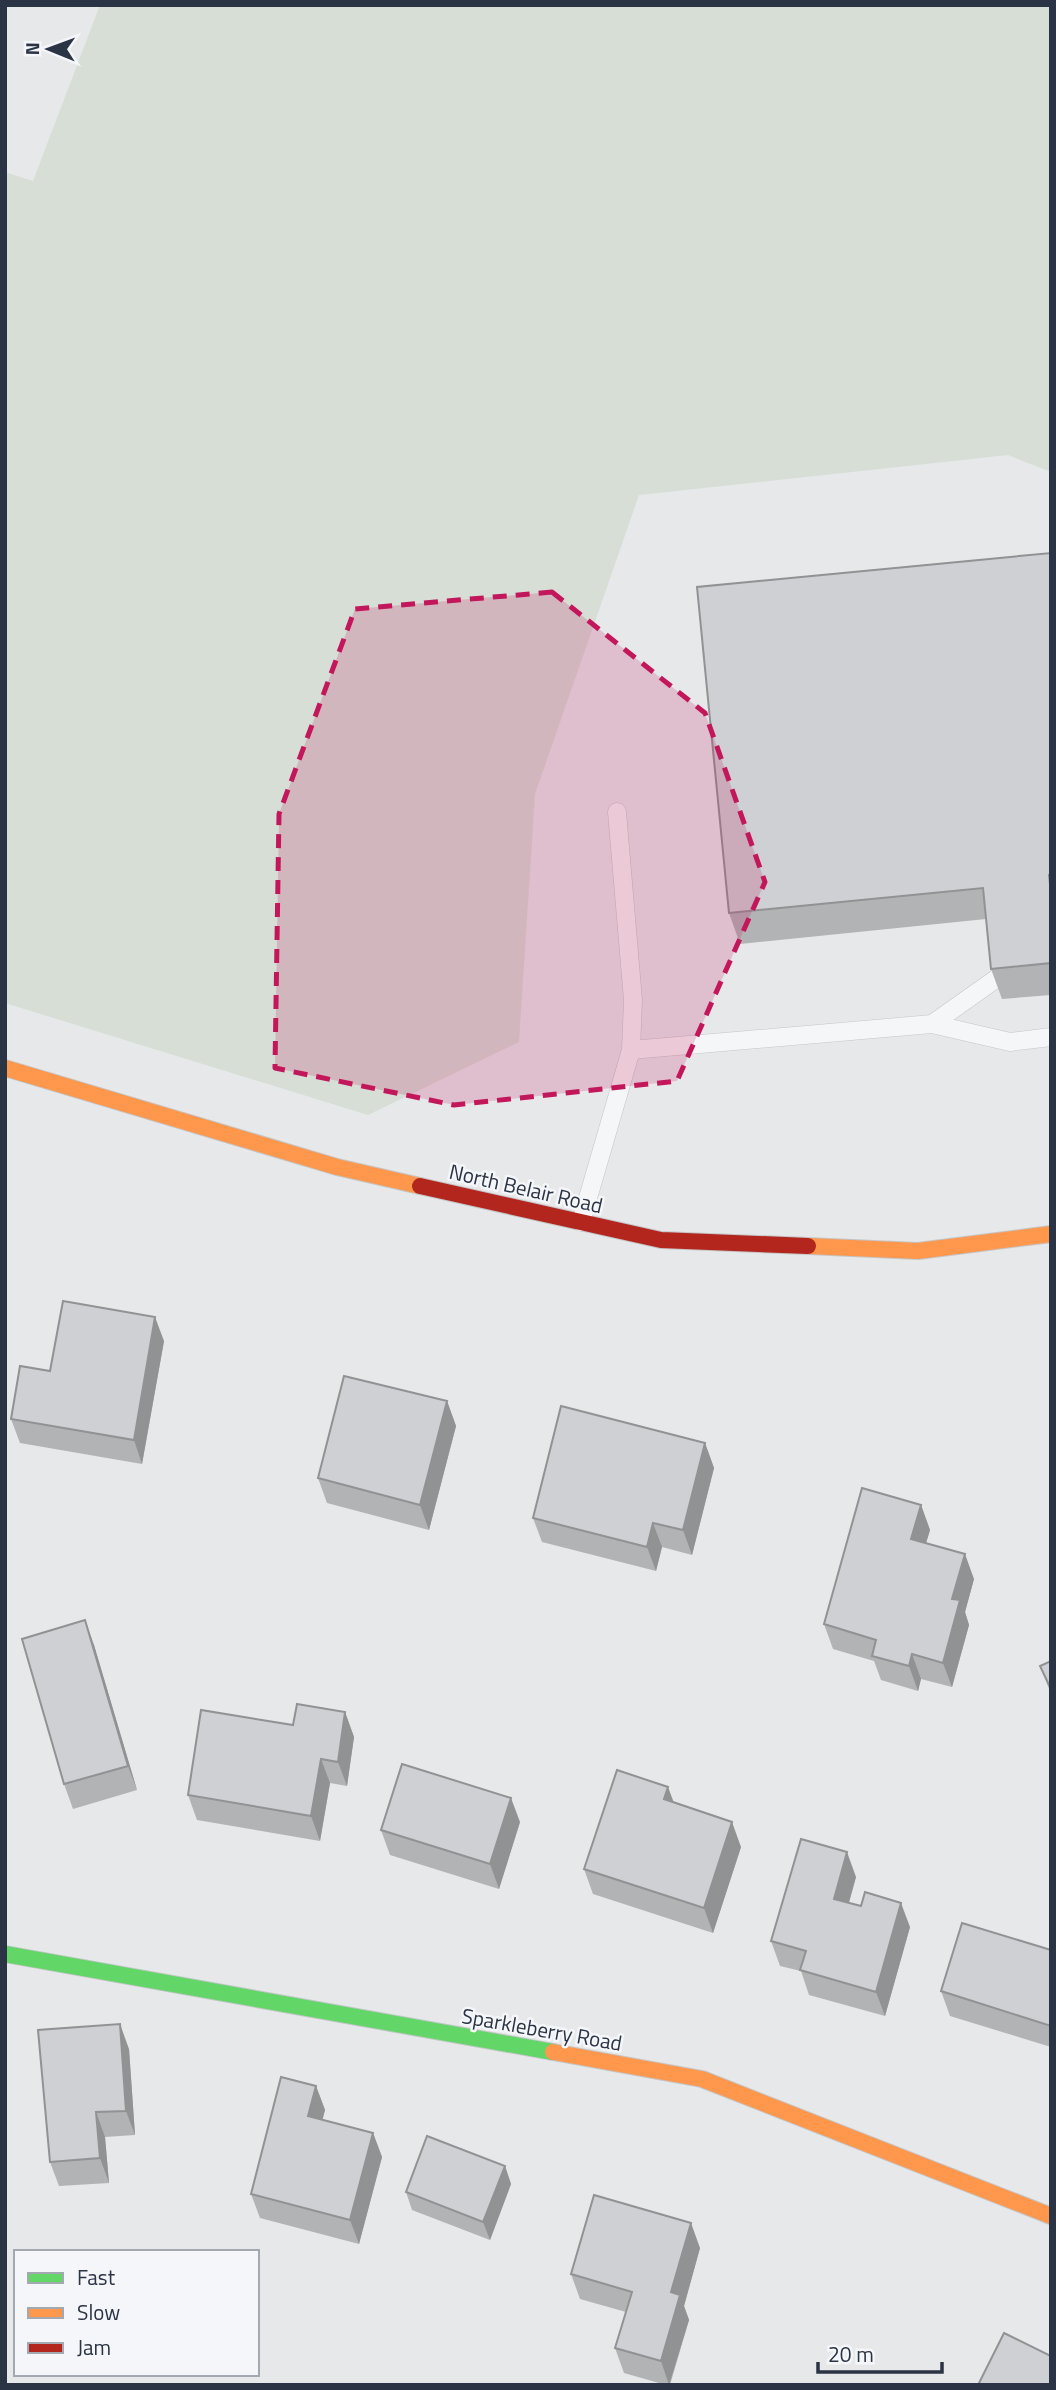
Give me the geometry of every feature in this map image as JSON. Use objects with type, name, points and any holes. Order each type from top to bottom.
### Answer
[{"type":"street","name":"North Belair Road","points":[[5,1068],[337,1167],[661,1240],[918,1251],[1051,1234]]},
{"type":"street","name":"Sparkleberry Road","points":[[5,1954],[702,2079],[1051,2216]]},
{"type":"lane","points":[[582,1222],[631,1050],[633,1000],[617,812]]},
{"type":"lane","points":[[932,1024],[1000,976]]},
{"type":"lane","points":[[631,1050],[932,1024],[1010,1042],[1051,1037]]},
{"type":"highlighted area","points":[[552,592],[705,713],[765,882],[677,1081],[454,1105],[275,1068],[279,814],[355,609]]},
{"type":"shaded area","points":[[100,5],[1051,5],[1051,472],[1008,455],[639,495],[535,794],[519,1042],[368,1115],[5,1003],[5,172],[33,181]]},
{"type":"building","points":[[1051,553],[1051,963],[991,969],[983,888],[729,913],[697,587]]},
{"type":"building","points":[[63,1301],[155,1317],[134,1440],[11,1419],[20,1366],[50,1371]]},
{"type":"building","points":[[344,1376],[447,1401],[420,1505],[318,1478]]},
{"type":"building","points":[[561,1406],[705,1443],[683,1530],[653,1523],[647,1547],[533,1518]]},
{"type":"building","points":[[862,1488],[921,1505],[911,1539],[965,1554],[952,1599],[960,1600],[943,1663],[912,1654],[909,1666],[872,1656],[876,1640],[824,1624]]},
{"type":"building","points":[[85,1620],[128,1766],[64,1784],[22,1639]]},
{"type":"building","points":[[1051,1661],[1051,1689],[1040,1666]]},
{"type":"building","points":[[297,1704],[345,1712],[338,1762],[321,1759],[311,1816],[188,1795],[201,1710],[293,1725]]},
{"type":"building","points":[[402,1764],[511,1798],[490,1864],[381,1830]]},
{"type":"building","points":[[617,1770],[668,1787],[664,1799],[732,1822],[704,1908],[584,1869]]},
{"type":"building","points":[[801,1839],[847,1852],[834,1899],[861,1906],[865,1892],[901,1903],[876,1992],[800,1970],[806,1951],[771,1941]]},
{"type":"building","points":[[962,1923],[1051,1950],[1051,2026],[941,1991]]},
{"type":"building","points":[[120,2024],[126,2111],[96,2112],[100,2158],[50,2162],[38,2030]]},
{"type":"building","points":[[281,2077],[316,2086],[308,2116],[373,2133],[350,2220],[251,2194]]},
{"type":"building","points":[[427,2136],[505,2166],[483,2222],[406,2192]]},
{"type":"building","points":[[594,2195],[691,2223],[671,2292],[680,2295],[661,2361],[615,2348],[632,2292],[571,2274]]},
{"type":"building","points":[[1004,2333],[1051,2356],[1051,2385],[978,2385]]},
{"type":"traffic: fast","points":[[5,1954],[553,2052]]},
{"type":"traffic: slow","points":[[5,1068],[337,1167],[420,1186]]},
{"type":"traffic: slow","points":[[808,1246],[918,1251],[1051,1234]]},
{"type":"traffic: slow","points":[[553,2052],[702,2079],[1051,2216]]},
{"type":"traffic: jam","points":[[420,1186],[661,1240],[808,1246]]}]
